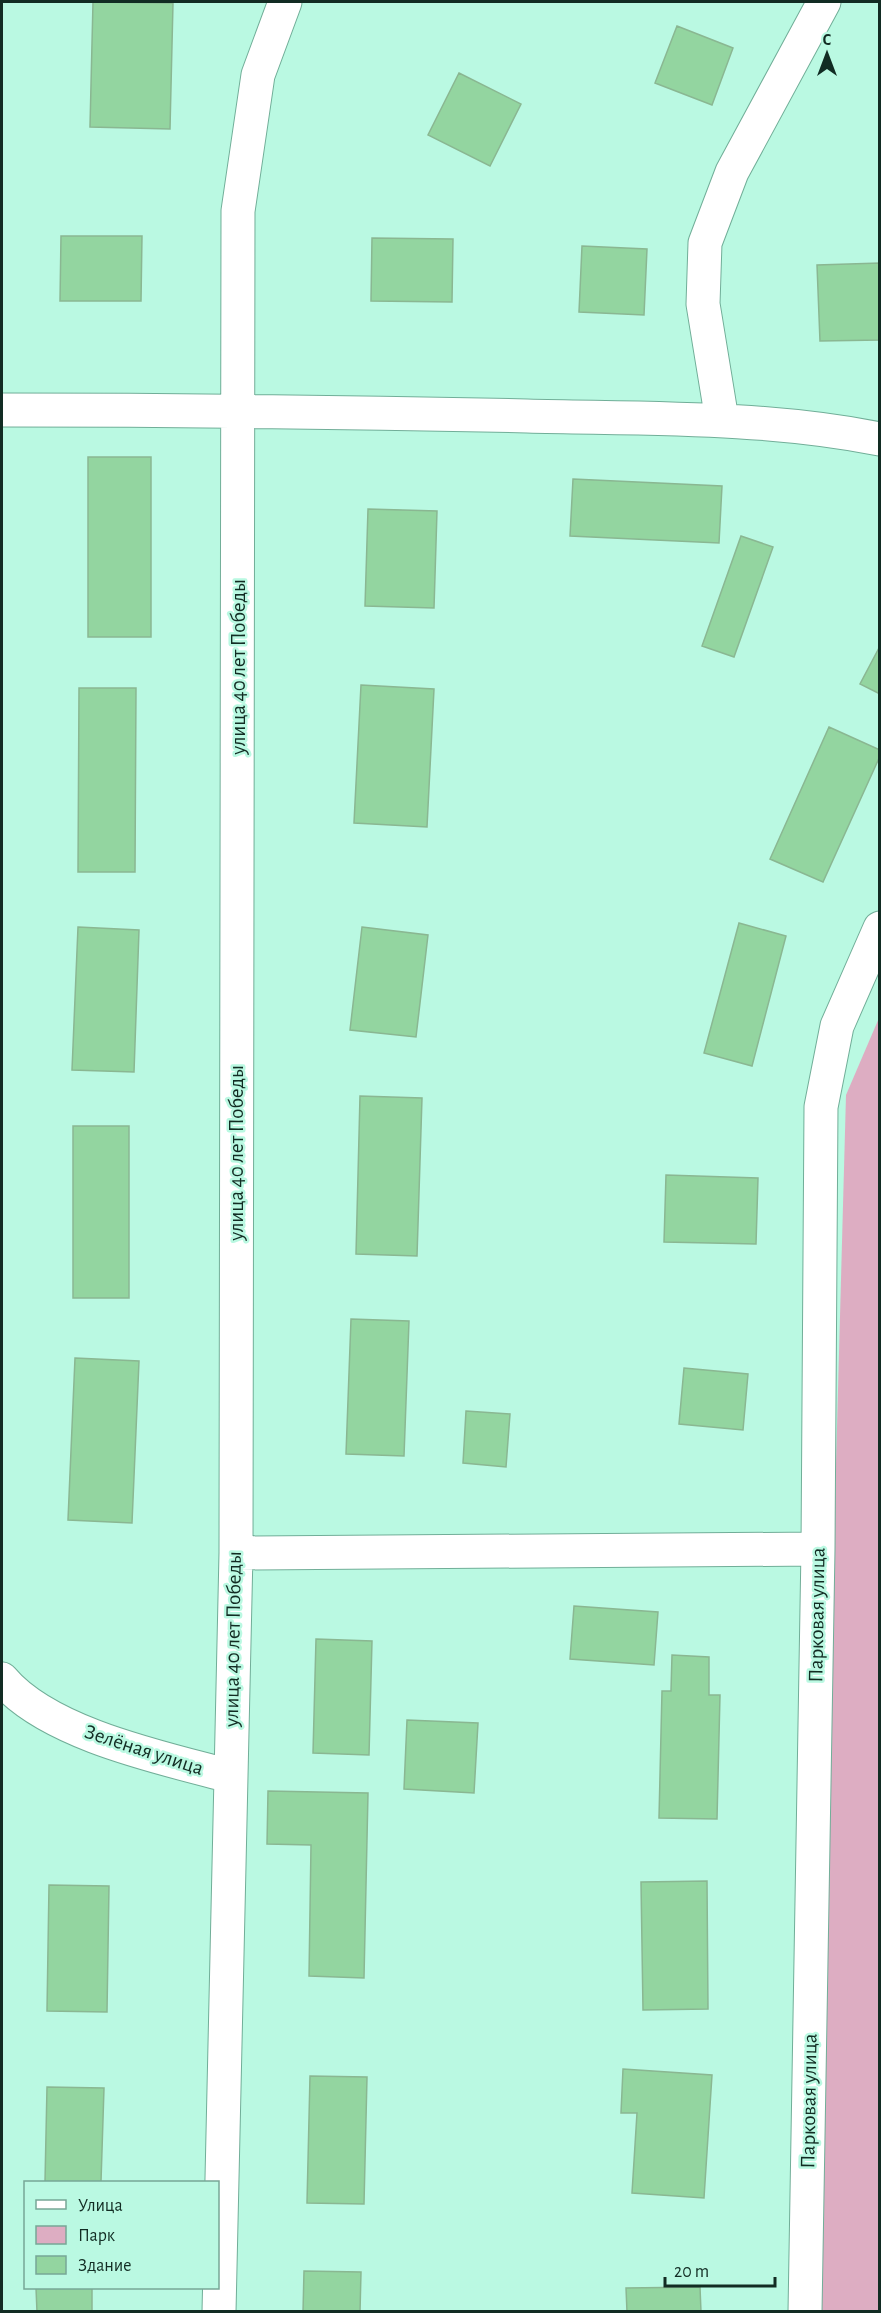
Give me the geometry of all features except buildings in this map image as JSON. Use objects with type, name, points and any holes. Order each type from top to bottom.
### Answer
[{"type":"street","name":"улица 40 лет Победы","points":[[219,2312],[236,1553],[238,211],[258,75],[285,2]]},
{"type":"street","points":[[722,420],[703,304],[705,243],[732,172],[824,2]]},
{"type":"street","points":[[2,410],[238,410],[722,420],[823,428],[879,439]]},
{"type":"street","name":"Парковая улица","points":[[805,2312],[818,1549],[821,1107],[837,1026],[879,928]]},
{"type":"street","points":[[236,1553],[818,1549]]},
{"type":"street","name":"Зелёная улица","points":[[2,1679],[15,1695],[78,1730],[132,1750],[230,1776]]},
{"type":"green space","points":[[879,1018],[879,2311],[813,2312],[846,1095]]}]
